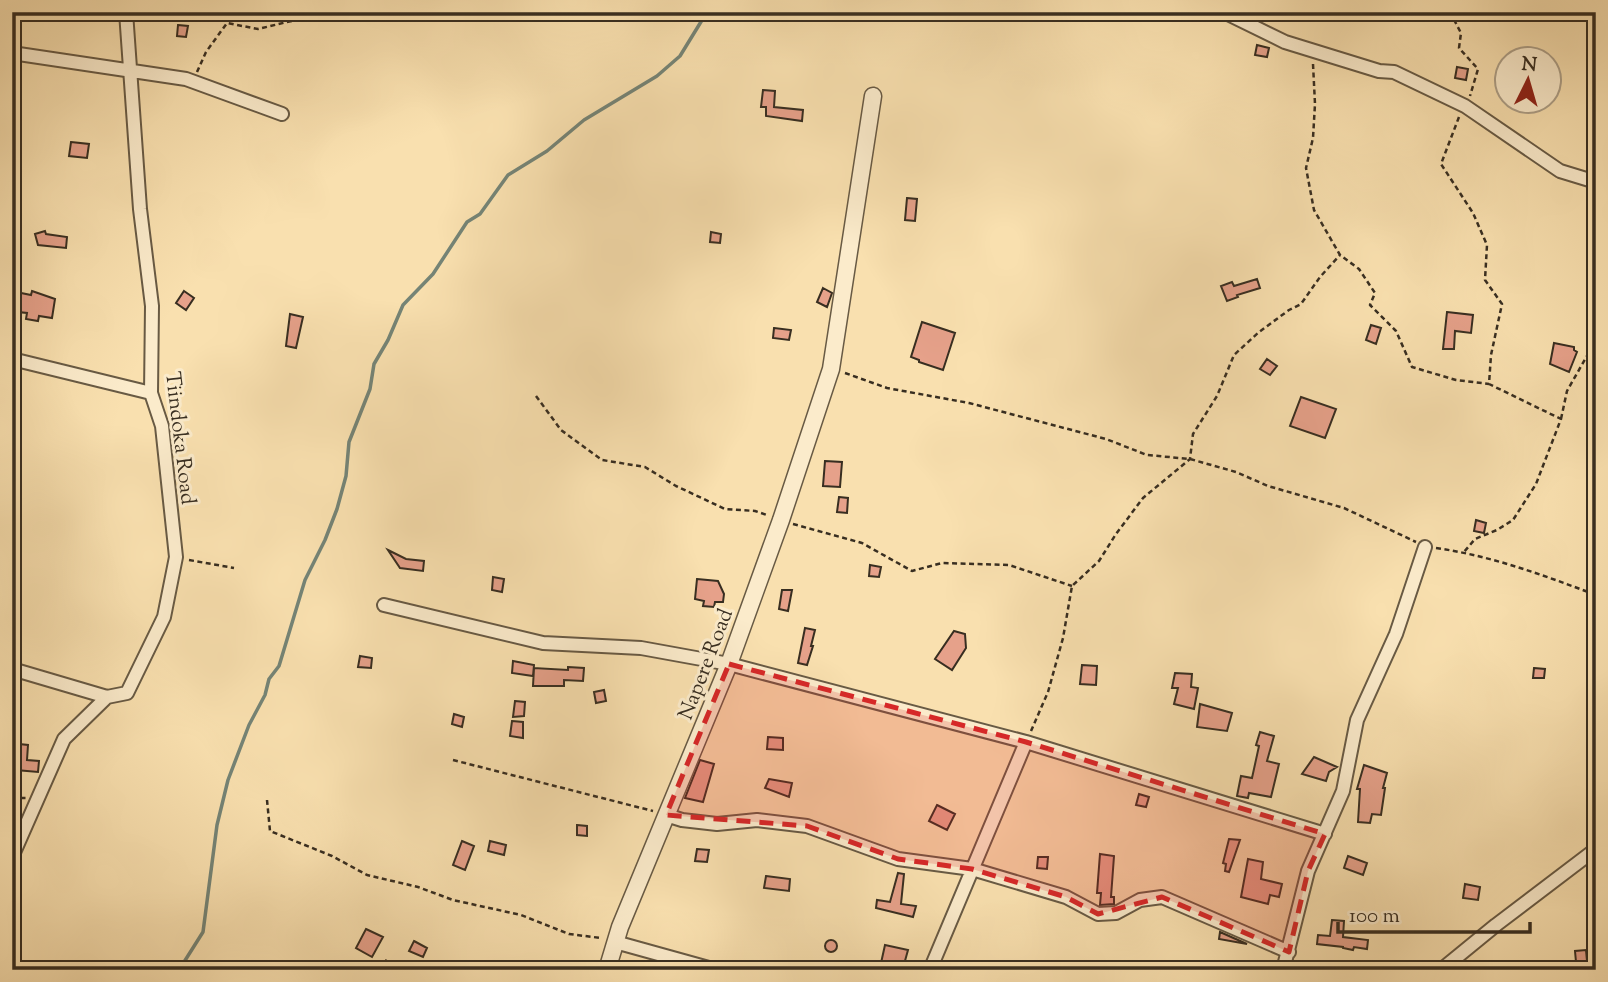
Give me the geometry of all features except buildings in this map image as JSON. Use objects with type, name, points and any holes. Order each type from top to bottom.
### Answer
[{"type":"street","name":"Tiindoka Road","points":[[12,857],[64,739],[107,697],[127,693],[164,617],[176,557],[162,426],[151,393],[152,306],[140,209],[126,12]]},
{"type":"street","points":[[1224,12],[1285,42],[1379,71],[1394,72],[1465,106],[1560,171],[1596,183]]},
{"type":"street","points":[[12,54],[131,70],[193,82],[282,114]]},
{"type":"street","name":"Napere Road","points":[[607,970],[615,942],[729,664],[831,369],[873,96]]},
{"type":"street","points":[[12,359],[151,393]]},
{"type":"street","points":[[1283,970],[1308,871],[1343,791],[1357,720],[1396,634],[1425,547]]},
{"type":"street","points":[[384,605],[543,643],[641,648],[729,664],[1026,742],[1325,834]]},
{"type":"street","points":[[12,669],[107,697]]},
{"type":"street","points":[[930,970],[1026,742]]},
{"type":"street","points":[[666,815],[682,820],[717,824],[757,820],[807,827],[898,859],[972,869],[1066,897],[1098,914],[1116,913],[1140,900],[1162,897],[1289,952]]},
{"type":"street","points":[[1441,970],[1596,849]]},
{"type":"street","points":[[615,942],[716,970]]},
{"type":"path","points":[[193,82],[206,52],[227,23],[258,29],[329,12]]},
{"type":"path","points":[[1450,12],[1461,33],[1459,48],[1478,69],[1441,164],[1474,213],[1487,245],[1485,281],[1502,304],[1489,384]]},
{"type":"path","points":[[1307,60],[1313,65],[1315,104],[1313,138],[1306,168],[1314,211],[1340,256],[1359,269],[1375,293],[1370,305],[1396,331],[1412,367],[1456,380],[1489,384],[1562,419]]},
{"type":"path","points":[[1026,742],[1048,692],[1063,638],[1072,586],[1100,561],[1143,498],[1190,459],[1193,434],[1217,396],[1234,355],[1259,332],[1301,304],[1320,276],[1340,256]]},
{"type":"path","points":[[1464,552],[1475,538],[1497,530],[1513,520],[1536,484],[1562,419],[1567,391],[1596,340]]},
{"type":"path","points":[[831,369],[887,388],[970,403],[1106,439],[1147,455],[1190,459],[1236,472],[1268,486],[1345,508],[1425,547],[1464,552],[1517,566],[1596,595]]},
{"type":"path","points":[[176,557],[233,568]]},
{"type":"path","points":[[453,760],[666,815]]},
{"type":"path","points":[[267,800],[270,831],[332,856],[367,875],[418,887],[453,900],[520,915],[569,934],[615,942]]},
{"type":"path","points":[[385,960],[400,970]]},
{"type":"highlighted area","points":[[729,664],[1026,742],[1325,834],[1308,871],[1289,952],[1162,897],[1098,914],[1066,897],[972,869],[898,859],[807,826],[666,815]]},
{"type":"waterway","points":[[179,970],[203,932],[217,825],[228,780],[249,725],[265,695],[269,679],[279,666],[305,580],[337,509],[346,476],[349,442],[370,389],[374,364],[403,305],[433,274],[467,222],[480,214],[508,175],[547,151],[584,120],[657,76],[680,56],[707,12]]}]
